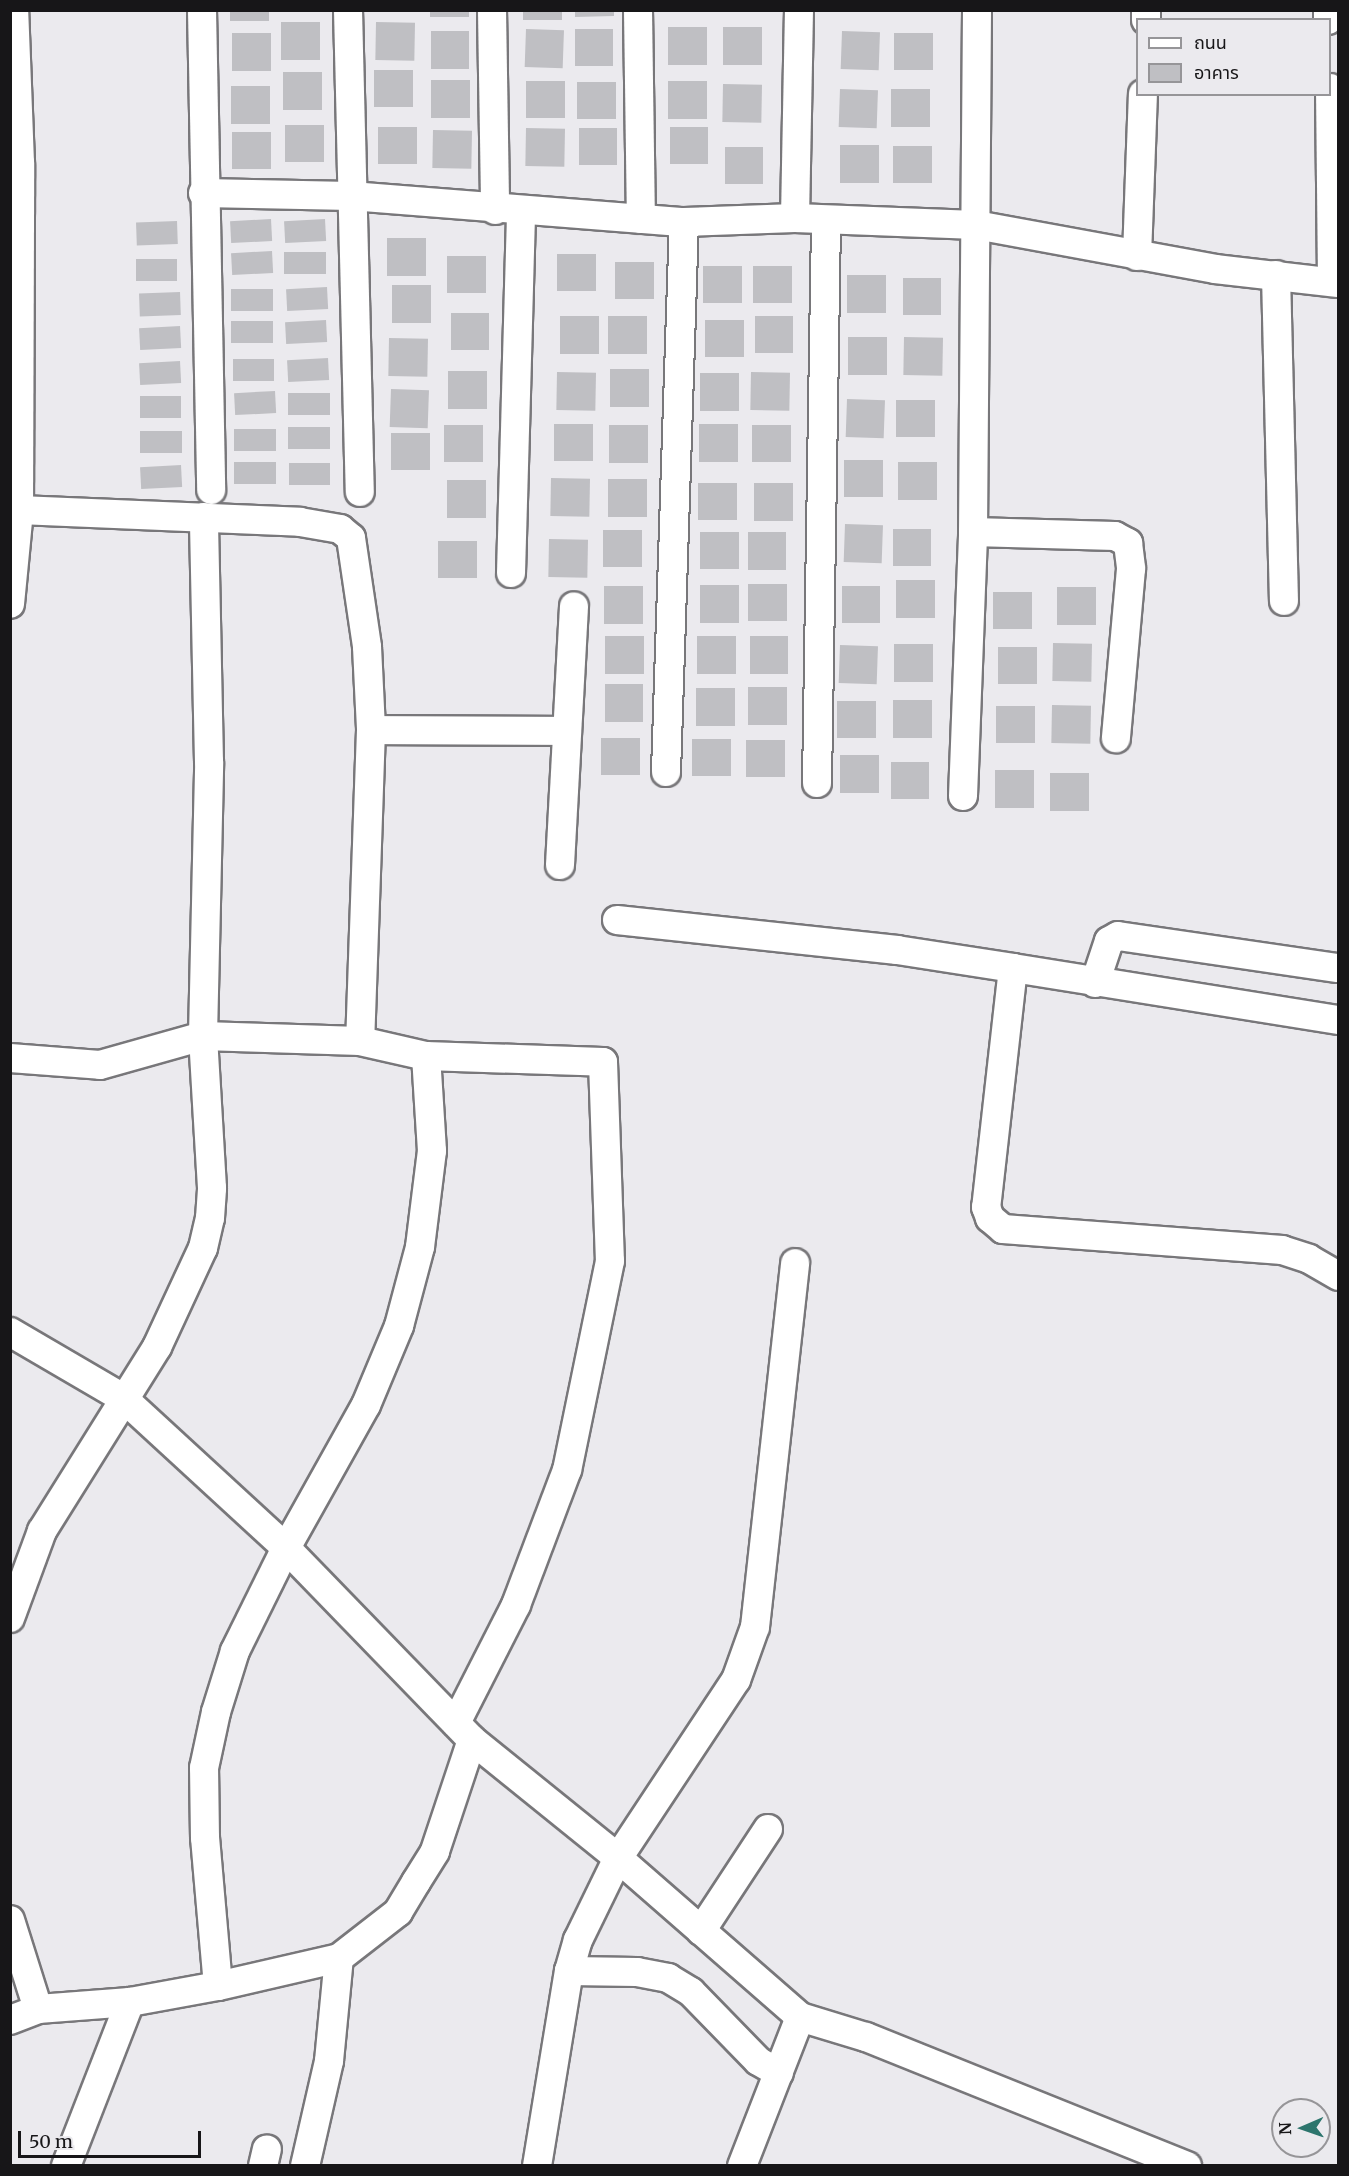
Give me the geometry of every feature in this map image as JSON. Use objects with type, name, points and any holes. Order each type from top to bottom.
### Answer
[{"type":"street","points":[[10,604],[19,510],[20,164],[14,10]]},
{"type":"street","points":[[202,10],[203,193],[211,490]]},
{"type":"street","points":[[348,10],[360,492]]},
{"type":"street","points":[[492,10],[508,210],[511,573]]},
{"type":"street","points":[[638,10],[641,219]]},
{"type":"street","points":[[795,219],[799,10]]},
{"type":"street","points":[[963,796],[973,532],[977,10]]},
{"type":"street","points":[[1137,256],[1143,96]]},
{"type":"street","points":[[203,193],[351,196],[684,222],[795,219],[976,225],[1137,256],[1335,283],[1329,96]]},
{"type":"street","points":[[816,783],[826,220]]},
{"type":"street","points":[[666,772],[684,222]]},
{"type":"street","points":[[1276,275],[1284,601]]},
{"type":"street","points":[[19,510],[300,522],[340,529],[351,538],[367,647],[370,730],[360,1041]]},
{"type":"street","points":[[10,1618],[42,1531],[123,1398],[157,1347],[203,1248],[210,1218],[212,1188],[203,1036],[209,762],[204,517]]},
{"type":"street","points":[[973,532],[1115,536],[1128,543],[1131,569],[1116,738]]},
{"type":"street","points":[[560,865],[574,606]]},
{"type":"street","points":[[370,730],[567,731]]},
{"type":"street","points":[[617,920],[897,950],[1013,969],[1047,971],[1095,983],[1338,1020]]},
{"type":"street","points":[[1095,983],[1108,941],[1118,936],[1338,968]]},
{"type":"street","points":[[1013,969],[986,1207],[990,1218],[1003,1229],[1282,1250],[1309,1259],[1338,1276]]},
{"type":"street","points":[[10,1058],[100,1065],[203,1036],[360,1041],[426,1056],[603,1062],[610,1261],[567,1470],[516,1605],[464,1732],[435,1851],[398,1912],[339,1958],[218,1986],[130,2002],[38,2009],[10,2020]]},
{"type":"street","points":[[218,1986],[205,1838],[204,1768],[235,1651],[286,1548],[366,1405],[399,1326],[420,1247],[432,1151],[426,1056]]},
{"type":"street","points":[[537,2166],[569,1971],[579,1940],[618,1858],[736,1680],[755,1627],[795,1263]]},
{"type":"street","points":[[10,1332],[123,1398],[286,1548],[464,1732],[618,1858],[800,2017],[866,2037],[1187,2166]]},
{"type":"street","points":[[701,1931],[768,1829]]},
{"type":"street","points":[[10,1920],[38,2009]]},
{"type":"street","points":[[305,2166],[329,2061],[339,1958]]},
{"type":"street","points":[[569,1971],[637,1972],[668,1978],[691,1992],[759,2061],[779,2073]]},
{"type":"street","points":[[66,2166],[130,2002]]},
{"type":"street","points":[[742,2166],[800,2017]]},
{"type":"building","points":[[230,10],[269,10],[269,21],[230,21]]},
{"type":"building","points":[[430,10],[469,10],[469,17],[430,17]]},
{"type":"building","points":[[523,10],[562,10],[562,20],[523,20]]},
{"type":"building","points":[[575,10],[614,10],[614,16],[575,17]]},
{"type":"building","points":[[281,22],[320,22],[320,60],[281,60]]},
{"type":"building","points":[[376,22],[415,23],[414,61],[375,60]]},
{"type":"building","points":[[668,27],[707,27],[707,65],[668,65]]},
{"type":"building","points":[[723,27],[762,27],[762,65],[723,65]]},
{"type":"building","points":[[526,29],[564,30],[563,68],[525,67]]},
{"type":"building","points":[[575,29],[613,29],[613,66],[575,66]]},
{"type":"building","points":[[431,31],[469,31],[469,69],[431,69]]},
{"type":"building","points":[[842,31],[880,32],[879,70],[841,69]]},
{"type":"building","points":[[232,33],[271,33],[271,71],[232,71]]},
{"type":"building","points":[[894,33],[933,33],[933,70],[894,70]]},
{"type":"building","points":[[374,70],[413,70],[413,107],[374,107]]},
{"type":"building","points":[[283,72],[322,72],[322,110],[283,110]]},
{"type":"building","points":[[431,80],[470,80],[470,118],[431,118]]},
{"type":"building","points":[[526,81],[565,81],[565,118],[526,118]]},
{"type":"building","points":[[668,81],[707,81],[707,119],[668,119]]},
{"type":"building","points":[[577,82],[616,82],[616,119],[577,119]]},
{"type":"building","points":[[723,84],[762,85],[761,123],[722,122]]},
{"type":"building","points":[[231,86],[270,86],[270,124],[231,124]]},
{"type":"building","points":[[840,89],[878,90],[877,128],[839,127]]},
{"type":"building","points":[[891,89],[930,89],[930,127],[891,127]]},
{"type":"building","points":[[285,125],[324,125],[324,162],[285,162]]},
{"type":"building","points":[[378,127],[417,127],[417,164],[378,164]]},
{"type":"building","points":[[670,127],[708,127],[708,164],[670,164]]},
{"type":"building","points":[[526,128],[565,129],[564,167],[525,166]]},
{"type":"building","points":[[579,128],[617,128],[617,165],[579,165]]},
{"type":"building","points":[[433,130],[472,131],[471,169],[432,168]]},
{"type":"building","points":[[232,132],[271,132],[271,169],[232,169]]},
{"type":"building","points":[[840,145],[879,145],[879,183],[840,183]]},
{"type":"building","points":[[893,146],[932,146],[932,183],[893,183]]},
{"type":"building","points":[[725,147],[763,147],[763,184],[725,184]]},
{"type":"building","points":[[271,219],[272,241],[231,243],[230,221]]},
{"type":"building","points":[[325,219],[326,241],[285,243],[284,221]]},
{"type":"building","points":[[177,221],[178,244],[137,245],[136,222]]},
{"type":"building","points":[[387,238],[426,238],[426,276],[387,276]]},
{"type":"building","points":[[272,251],[273,273],[232,275],[231,253]]},
{"type":"building","points":[[284,252],[326,252],[326,274],[284,274]]},
{"type":"building","points":[[557,254],[596,254],[596,291],[557,291]]},
{"type":"building","points":[[447,256],[486,256],[486,293],[447,293]]},
{"type":"building","points":[[136,259],[177,259],[177,281],[136,281]]},
{"type":"building","points":[[615,262],[654,262],[654,299],[615,299]]},
{"type":"building","points":[[703,266],[742,266],[742,303],[703,303]]},
{"type":"building","points":[[753,266],[792,266],[792,303],[753,303]]},
{"type":"building","points":[[847,275],[886,275],[886,313],[847,313]]},
{"type":"building","points":[[903,278],[941,278],[941,315],[903,315]]},
{"type":"building","points":[[392,285],[431,285],[431,323],[392,323]]},
{"type":"building","points":[[327,287],[328,309],[287,311],[286,289]]},
{"type":"building","points":[[231,289],[273,289],[273,311],[231,311]]},
{"type":"building","points":[[180,292],[181,315],[140,316],[139,293]]},
{"type":"building","points":[[451,313],[489,313],[489,350],[451,350]]},
{"type":"building","points":[[560,316],[599,316],[599,354],[560,354]]},
{"type":"building","points":[[608,316],[647,316],[647,354],[608,354]]},
{"type":"building","points":[[755,316],[793,316],[793,353],[755,353]]},
{"type":"building","points":[[326,320],[327,342],[286,344],[285,322]]},
{"type":"building","points":[[705,320],[744,320],[744,357],[705,357]]},
{"type":"building","points":[[231,321],[273,321],[273,343],[231,343]]},
{"type":"building","points":[[180,326],[181,348],[140,350],[139,328]]},
{"type":"building","points":[[848,337],[887,337],[887,375],[848,375]]},
{"type":"building","points":[[904,337],[943,338],[942,376],[903,375]]},
{"type":"building","points":[[389,338],[428,339],[427,377],[388,376]]},
{"type":"building","points":[[328,358],[329,380],[288,382],[287,360]]},
{"type":"building","points":[[233,359],[274,359],[274,381],[233,381]]},
{"type":"building","points":[[180,361],[181,383],[140,385],[139,363]]},
{"type":"building","points":[[610,369],[649,369],[649,407],[610,407]]},
{"type":"building","points":[[448,371],[487,371],[487,409],[448,409]]},
{"type":"building","points":[[557,372],[596,373],[595,411],[556,410]]},
{"type":"building","points":[[751,372],[790,373],[789,411],[750,410]]},
{"type":"building","points":[[700,373],[739,373],[739,411],[700,411]]},
{"type":"building","points":[[391,389],[429,390],[428,428],[390,427]]},
{"type":"building","points":[[275,391],[276,413],[235,415],[234,393]]},
{"type":"building","points":[[288,393],[330,393],[330,415],[288,415]]},
{"type":"building","points":[[140,396],[181,396],[181,418],[140,418]]},
{"type":"building","points":[[847,399],[885,400],[884,438],[846,437]]},
{"type":"building","points":[[896,400],[935,400],[935,437],[896,437]]},
{"type":"building","points":[[554,424],[593,424],[593,461],[554,461]]},
{"type":"building","points":[[699,424],[738,424],[738,462],[699,462]]},
{"type":"building","points":[[444,425],[483,425],[483,462],[444,462]]},
{"type":"building","points":[[609,425],[648,425],[648,463],[609,463]]},
{"type":"building","points":[[752,425],[791,425],[791,462],[752,462]]},
{"type":"building","points":[[288,427],[330,427],[330,449],[288,449]]},
{"type":"building","points":[[234,429],[276,429],[276,451],[234,451]]},
{"type":"building","points":[[140,431],[182,431],[182,453],[140,453]]},
{"type":"building","points":[[391,433],[430,433],[430,470],[391,470]]},
{"type":"building","points":[[844,460],[883,460],[883,497],[844,497]]},
{"type":"building","points":[[234,462],[276,462],[276,484],[234,484]]},
{"type":"building","points":[[898,462],[937,462],[937,500],[898,500]]},
{"type":"building","points":[[289,463],[330,463],[330,485],[289,485]]},
{"type":"building","points":[[181,465],[182,487],[141,489],[140,467]]},
{"type":"building","points":[[551,478],[590,479],[589,517],[550,516]]},
{"type":"building","points":[[608,479],[647,479],[647,517],[608,517]]},
{"type":"building","points":[[447,480],[486,480],[486,518],[447,518]]},
{"type":"building","points":[[698,483],[737,483],[737,520],[698,520]]},
{"type":"building","points":[[754,483],[793,483],[793,521],[754,521]]},
{"type":"building","points":[[845,524],[883,525],[882,563],[844,562]]},
{"type":"building","points":[[893,529],[931,529],[931,566],[893,566]]},
{"type":"building","points":[[603,530],[642,530],[642,567],[603,567]]},
{"type":"building","points":[[700,532],[739,532],[739,569],[700,569]]},
{"type":"building","points":[[748,532],[786,532],[786,570],[748,570]]},
{"type":"building","points":[[549,539],[588,540],[587,578],[548,577]]},
{"type":"building","points":[[438,541],[477,541],[477,578],[438,578]]},
{"type":"building","points":[[896,580],[935,580],[935,618],[896,618]]},
{"type":"building","points":[[748,584],[787,584],[787,621],[748,621]]},
{"type":"building","points":[[700,585],[739,585],[739,623],[700,623]]},
{"type":"building","points":[[604,586],[643,586],[643,624],[604,624]]},
{"type":"building","points":[[842,586],[880,586],[880,623],[842,623]]},
{"type":"building","points":[[1057,587],[1096,587],[1096,625],[1057,625]]},
{"type":"building","points":[[993,592],[1032,592],[1032,629],[993,629]]},
{"type":"building","points":[[605,636],[644,636],[644,674],[605,674]]},
{"type":"building","points":[[697,636],[736,636],[736,674],[697,674]]},
{"type":"building","points":[[750,636],[788,636],[788,674],[750,674]]},
{"type":"building","points":[[1053,643],[1092,644],[1091,682],[1052,681]]},
{"type":"building","points":[[894,644],[933,644],[933,682],[894,682]]},
{"type":"building","points":[[840,645],[878,646],[877,684],[839,683]]},
{"type":"building","points":[[998,647],[1037,647],[1037,684],[998,684]]},
{"type":"building","points":[[605,684],[643,684],[643,722],[605,722]]},
{"type":"building","points":[[748,687],[787,687],[787,725],[748,725]]},
{"type":"building","points":[[696,688],[735,688],[735,726],[696,726]]},
{"type":"building","points":[[893,700],[932,700],[932,738],[893,738]]},
{"type":"building","points":[[837,701],[876,701],[876,738],[837,738]]},
{"type":"building","points":[[1052,705],[1091,706],[1090,744],[1051,743]]},
{"type":"building","points":[[996,706],[1035,706],[1035,743],[996,743]]},
{"type":"building","points":[[601,738],[640,738],[640,775],[601,775]]},
{"type":"building","points":[[692,739],[731,739],[731,776],[692,776]]},
{"type":"building","points":[[746,740],[785,740],[785,777],[746,777]]},
{"type":"building","points":[[840,755],[879,755],[879,793],[840,793]]},
{"type":"building","points":[[891,762],[929,762],[929,799],[891,799]]},
{"type":"building","points":[[995,770],[1034,770],[1034,808],[995,808]]},
{"type":"building","points":[[1050,773],[1089,773],[1089,811],[1050,811]]}]
